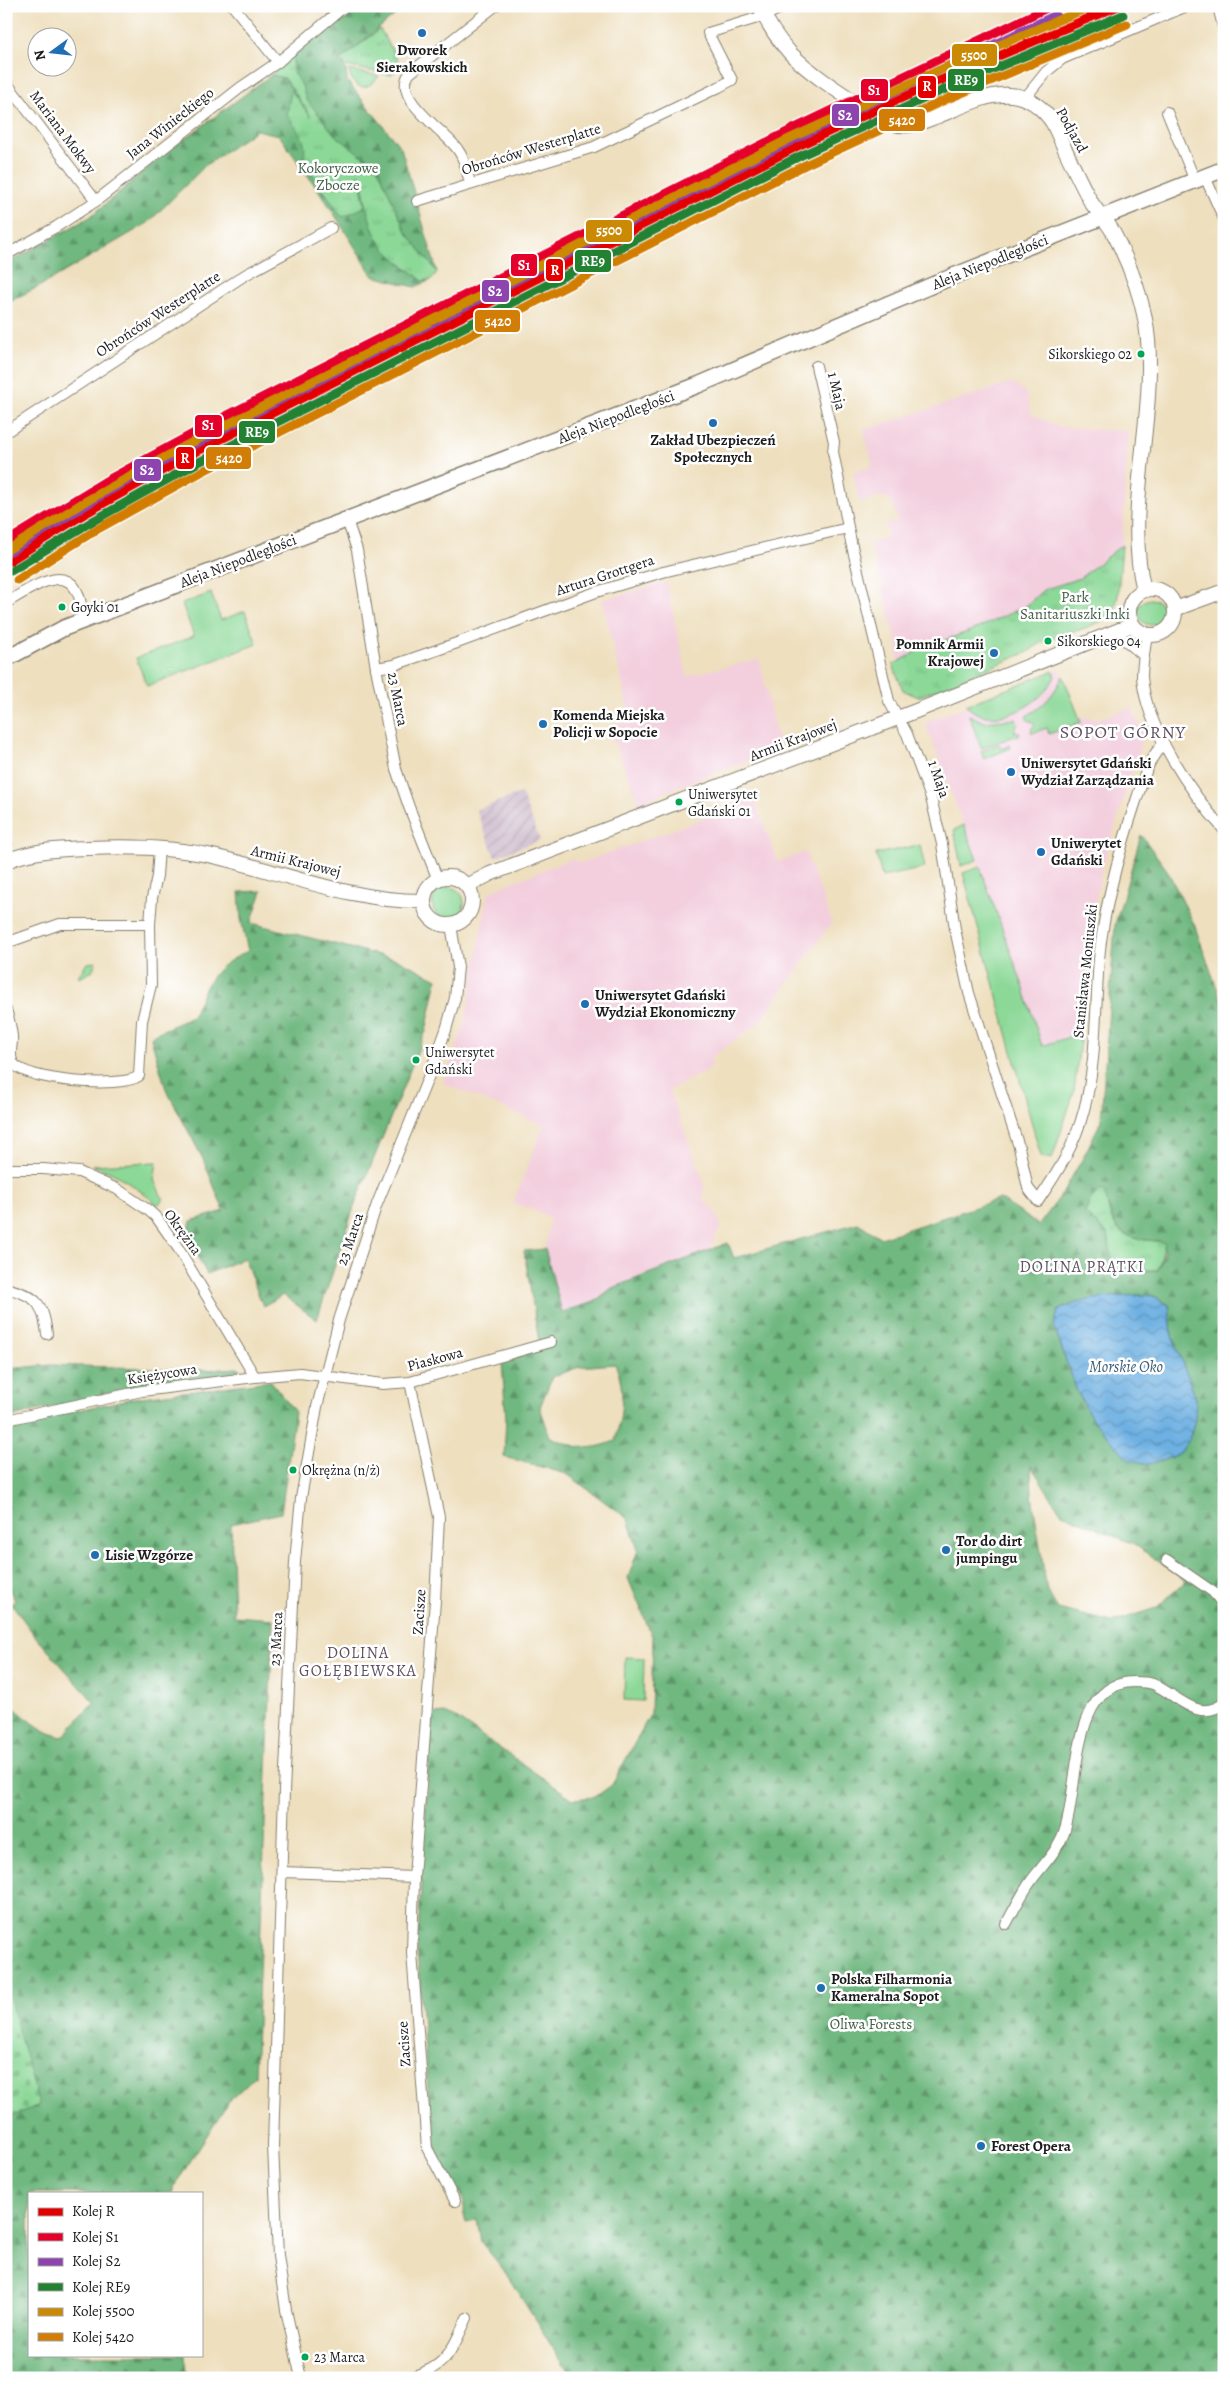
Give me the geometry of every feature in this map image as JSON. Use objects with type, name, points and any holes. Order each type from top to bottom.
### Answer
[{"type":"main road","name":"Aleja Niepodległości","points":[[6,658],[38,640],[83,621],[698,386],[956,275],[1224,169]]},
{"type":"street","points":[[233,6],[278,62]]},
{"type":"street","name":"Jana Winieckiego","points":[[6,255],[56,227],[96,201],[240,88],[278,62],[345,6]]},
{"type":"street","points":[[470,183],[459,151],[442,130],[420,113],[406,89],[405,81],[410,73],[495,6]]},
{"type":"street","points":[[762,11],[785,6]]},
{"type":"street","points":[[1025,98],[1046,72],[1062,59],[1187,6]]},
{"type":"street","points":[[1218,6],[1224,31]]},
{"type":"street","name":"Obrońców Westerplatte","points":[[417,201],[470,183],[594,147],[732,80],[708,33],[762,11]]},
{"type":"street","name":"Podjazd","points":[[762,11],[781,41],[797,59],[833,88],[884,121],[909,125],[985,97],[1003,94],[1025,98],[1039,106],[1052,123],[1091,202],[1113,232],[1134,284],[1148,338],[1149,386],[1137,552],[1144,590]]},
{"type":"street","name":"Mariana Mokwy","points":[[6,82],[96,201]]},
{"type":"street","points":[[1167,112],[1200,179],[1224,219]]},
{"type":"street","name":"Obrońców Westerplatte","points":[[6,432],[245,275],[331,228]]},
{"type":"street","name":"1 Maja","points":[[816,366],[834,442],[833,452],[848,528],[889,701],[907,734],[930,798],[942,844],[959,947],[969,993],[1019,1147],[1028,1188],[1038,1200]]},
{"type":"street","name":"23 Marca","points":[[347,520],[357,550],[376,668],[396,768],[409,808],[438,880]]},
{"type":"street","name":"Artura Grottgera","points":[[376,668],[430,652],[596,592],[663,572],[848,528]]},
{"type":"street","points":[[6,602],[42,581],[56,578],[68,582],[82,599],[83,621]]},
{"type":"street","points":[[1144,590],[1160,590],[1172,601],[1175,609],[1175,618],[1164,632],[1156,635],[1141,633],[1132,625],[1129,618],[1130,605],[1133,598],[1144,590]]},
{"type":"street","points":[[1175,609],[1224,591]]},
{"type":"street","name":"Armii Krajowej","points":[[466,886],[490,874],[898,718],[1132,625]]},
{"type":"street","points":[[1115,632],[1144,656]]},
{"type":"street","points":[[1147,635],[1143,686],[1164,744],[1190,786],[1224,830]]},
{"type":"street","name":"Stanisława Moniuszki","points":[[1038,1200],[1070,1151],[1084,1109],[1090,1074],[1099,958],[1107,902],[1130,819],[1146,774],[1156,751],[1164,744]]},
{"type":"street","points":[[6,1010],[12,1040],[11,1056],[19,1069],[68,1082],[120,1083],[132,1081],[139,1076],[141,1067],[142,1021],[151,985],[150,924],[159,848]]},
{"type":"street","name":"Armii Krajowej","points":[[6,861],[21,855],[52,850],[159,848],[215,857],[386,899],[424,901]]},
{"type":"street","points":[[450,878],[466,886],[472,899],[471,906],[464,919],[452,925],[436,922],[426,909],[424,901],[428,888],[438,880],[450,878]]},
{"type":"street","points":[[6,943],[60,924],[150,924]]},
{"type":"street","name":"23 Marca","points":[[301,2378],[286,2310],[279,2265],[273,2181],[273,2115],[283,1872],[284,1791],[295,1562],[304,1479],[324,1378],[339,1320],[377,1204],[446,1030],[455,998],[458,967],[452,925]]},
{"type":"street","name":"Okrężna","points":[[6,1169],[43,1168],[77,1172],[117,1189],[148,1210],[157,1218],[178,1248],[255,1377]]},
{"type":"street","points":[[6,1288],[35,1299],[44,1314],[47,1334]]},
{"type":"street","name":"Piaskowa","points":[[324,1378],[383,1384],[410,1382],[551,1342]]},
{"type":"street","name":"Księżycowa","points":[[6,1420],[142,1391],[300,1373],[324,1378]]},
{"type":"street","name":"Zacisze","points":[[410,1382],[439,1517],[435,1601],[414,1877],[412,1953],[427,2148],[454,2201]]},
{"type":"street","points":[[1168,1560],[1213,1592],[1224,1605]]},
{"type":"street","points":[[1006,1924],[1022,1895],[1061,1839],[1070,1811],[1083,1728],[1093,1704],[1102,1693],[1122,1682],[1151,1683],[1196,1710],[1209,1710],[1224,1703]]},
{"type":"street","points":[[283,1872],[414,1877]]},
{"type":"street","points":[[406,2378],[435,2368],[446,2359],[467,2318]]},
{"type":"shaded area","points":[[1010,383],[1025,391],[1032,415],[1060,427],[1128,431],[1122,545],[1080,578],[1043,590],[1027,606],[978,628],[921,649],[898,662],[897,644],[870,543],[888,537],[885,525],[898,521],[892,503],[882,496],[860,503],[853,472],[873,466],[863,427],[867,429]]},
{"type":"shaded area","points":[[666,582],[687,676],[759,659],[780,750],[703,777],[639,803],[608,727],[631,721],[602,600]]},
{"type":"shaded area","name":"Uniwerytet Gdański","points":[[1060,669],[1078,716],[1099,719],[1132,707],[1143,736],[1102,869],[1092,918],[1081,1033],[1042,1046],[1023,986],[925,722]]},
{"type":"shaded area","name":"Uniwersytet Gdański","points":[[751,790],[778,862],[805,852],[832,922],[758,1024],[710,1058],[713,1067],[669,1090],[704,1182],[703,1200],[715,1210],[721,1225],[710,1250],[612,1288],[594,1302],[562,1312],[545,1249],[550,1219],[542,1213],[513,1203],[544,1125],[443,1083],[465,1024],[487,897],[493,890],[571,859],[581,863],[689,824],[739,803],[742,794]]},
{"type":"shaded area","points":[[521,793],[540,840],[495,857],[476,810]]},
{"type":"green space","points":[[350,6],[406,6],[339,61],[346,68],[347,81],[401,148],[437,272],[406,232],[384,182],[373,163],[354,152],[335,135],[306,99],[302,86],[293,72],[293,55]]},
{"type":"green space","points":[[380,29],[402,67],[390,75],[346,66],[340,60]]},
{"type":"green space","name":"Kokoryczowe Zbocze","points":[[293,55],[293,72],[302,86],[306,99],[335,135],[378,168],[406,232],[437,272],[431,280],[423,281],[383,247],[375,234],[369,217],[359,174],[365,207],[342,217],[303,160],[305,146],[301,136],[287,115],[291,90],[311,117],[285,78],[271,75]]},
{"type":"green space","points":[[349,70],[379,76],[370,85],[361,87],[353,82]]},
{"type":"green space","name":"Kokoryczowe Zbocze","points":[[271,75],[284,78],[320,129],[350,159],[360,175],[367,207],[379,241],[396,259],[423,281],[431,280],[415,287],[373,276],[328,204],[279,135],[256,130],[206,165],[148,223],[40,286],[6,303],[6,264],[90,217],[163,155]]},
{"type":"green space","name":"Park Sanitariuszki Inki","points":[[1122,545],[1118,595],[1113,616],[1083,629],[1052,638],[1028,652],[918,697],[903,690],[893,665],[921,649],[978,628],[1026,606],[1043,590],[1080,578]]},
{"type":"green space","points":[[211,593],[221,620],[245,611],[257,644],[147,686],[136,658],[194,636],[182,604]]},
{"type":"green space","points":[[1151,599],[1160,603],[1164,612],[1160,621],[1151,625],[1142,621],[1138,612],[1142,603]]},
{"type":"green space","points":[[1053,671],[1055,676],[1049,687],[1040,697],[1015,712],[1002,716],[989,716],[977,713],[966,705]]},
{"type":"green space","points":[[1063,676],[1081,722],[1049,734],[1047,728],[1032,733],[1031,730],[1035,724],[1028,720],[1026,716],[1048,699]]},
{"type":"green space","points":[[969,715],[984,722],[1016,719],[1018,724],[1014,731],[1021,734],[981,748]]},
{"type":"green space","points":[[999,744],[1001,749],[1010,745],[1011,748],[984,759],[981,751]]},
{"type":"green space","points":[[6,811],[12,845],[6,847]]},
{"type":"green space","points":[[964,825],[977,860],[961,866],[954,830]]},
{"type":"green space","name":"Oliwa Forests","points":[[1141,835],[1167,870],[1194,924],[1224,1008],[1224,2378],[572,2378],[503,2269],[481,2242],[477,2220],[466,2222],[463,2210],[464,2202],[435,2147],[431,2125],[417,1952],[431,1722],[435,1714],[445,1713],[456,1718],[573,1799],[595,1797],[612,1785],[651,1713],[653,1638],[628,1578],[638,1550],[628,1519],[567,1474],[504,1457],[506,1419],[502,1362],[540,1348],[524,1251],[545,1249],[562,1312],[594,1302],[612,1288],[728,1243],[734,1258],[858,1223],[881,1238],[1000,1199],[1039,1225],[1062,1194],[1083,1158],[1101,1121],[1115,925]],"holes":[[[1109,1207],[1115,1224],[1120,1230],[1133,1237],[1160,1241],[1165,1251],[1158,1270],[1114,1269],[1108,1234],[1085,1212]],[[1154,1296],[1169,1305],[1172,1336],[1196,1398],[1181,1451],[1169,1458],[1156,1461],[1129,1460],[1092,1419],[1077,1391],[1054,1327],[1058,1311],[1117,1297]],[[615,1364],[622,1392],[620,1422],[615,1441],[597,1447],[582,1447],[550,1437],[540,1407],[552,1377],[579,1367]],[[1031,1466],[1062,1514],[1134,1544],[1186,1581],[1156,1608],[1112,1622],[1058,1609],[1047,1591],[1032,1495]]]},
{"type":"green space","points":[[920,845],[925,868],[882,877],[876,854]]},
{"type":"green space","points":[[980,867],[1023,986],[1042,1046],[1081,1033],[1074,1092],[1052,1159],[1041,1157],[963,873]]},
{"type":"green space","points":[[448,887],[454,888],[459,892],[463,897],[463,909],[459,914],[454,918],[448,919],[442,918],[437,914],[433,909],[432,903],[433,897],[437,892],[442,888]]},
{"type":"green space","points":[[262,891],[251,923],[399,960],[437,979],[426,1031],[354,1207],[317,1320],[283,1295],[263,1306],[244,1258],[207,1274],[187,1238],[191,1221],[224,1211],[203,1159],[166,1089],[151,1038],[154,1034],[192,1017],[212,977],[226,964],[248,951],[241,919],[239,892]]},
{"type":"green space","points":[[96,962],[92,971],[80,978],[78,976],[87,963]]},
{"type":"green space","points":[[157,1162],[154,1180],[163,1199],[158,1205],[119,1177],[92,1165]]},
{"type":"green space","points":[[1100,1189],[1104,1192],[1113,1222],[1122,1232],[1138,1239],[1165,1243],[1158,1270],[1113,1269],[1108,1234],[1085,1213],[1090,1201]]},
{"type":"green space","points":[[50,1365],[205,1370],[239,1368],[241,1372],[145,1384],[16,1416],[6,1415],[6,1369]]},
{"type":"green space","points":[[271,1381],[295,1412],[281,1513],[231,1524],[234,1616],[273,1619],[255,2076],[229,2101],[173,2186],[173,2192],[28,2192],[28,2356],[185,2356],[186,2378],[6,2378],[6,1701],[40,1728],[63,1737],[94,1702],[35,1636],[12,1604],[15,1600],[6,1584],[6,1426],[134,1398]]},
{"type":"green space","points":[[625,1657],[644,1658],[643,1701],[624,1700]]},
{"type":"green space","points":[[6,1985],[39,2105],[6,2119]]},
{"type":"water","name":"Morskie Oko","points":[[1154,1296],[1169,1305],[1172,1336],[1196,1398],[1195,1420],[1189,1440],[1181,1451],[1174,1456],[1149,1464],[1129,1460],[1092,1419],[1077,1391],[1054,1327],[1058,1311],[1067,1306],[1098,1298]]},
{"type":"rail line","name":"S1","points":[[6,542],[104,482],[226,416],[797,127],[1051,6]]},
{"type":"rail line","name":"5500","points":[[6,551],[81,504],[187,445],[791,138],[935,72],[1092,6]]},
{"type":"rail line","name":"R","points":[[6,563],[86,513],[192,454],[796,147],[939,81],[1118,6]]},
{"type":"rail line","name":"S2","points":[[11,551],[109,491],[231,425],[801,136],[1056,15]]},
{"type":"rail line","name":"RE9","points":[[11,571],[91,522],[197,463],[800,156],[943,90],[1123,15]]},
{"type":"rail line","name":"5420","points":[[17,580],[96,530],[201,472],[805,165],[947,99],[1127,24]]},
{"type":"place","name":"Dworek Sierakowskich","points":[[422,33]]},
{"type":"place","name":"Sikorskiego 02","points":[[1141,354]]},
{"type":"place","name":"Zakład Ubezpieczeń Społecznych","points":[[713,423]]},
{"type":"place","name":"Goyki 01","points":[[62,607]]},
{"type":"place","name":"Sikorskiego 04","points":[[1048,641]]},
{"type":"place","name":"Pomnik Armii Krajowej","points":[[994,653]]},
{"type":"place","name":"Komenda Miejska Policji w Sopocie","points":[[543,724]]},
{"type":"place","name":"Uniwersytet Gdański Wydział Zarządzania","points":[[1011,772]]},
{"type":"place","name":"Uniwersytet Gdański 01","points":[[679,802]]},
{"type":"place","name":"Uniwerytet Gdański","points":[[1041,852]]},
{"type":"place","name":"Uniwersytet Gdański Wydział Ekonomiczny","points":[[585,1004]]},
{"type":"place","name":"Uniwersytet Gdański","points":[[416,1060]]},
{"type":"place","name":"Okrężna (n/ż)","points":[[293,1470]]},
{"type":"place","name":"Tor do dirt jumpingu","points":[[946,1550]]},
{"type":"place","name":"Lisie Wzgórze","points":[[95,1555]]},
{"type":"place","name":"Polska Filharmonia Kameralna Sopot","points":[[821,1988]]},
{"type":"place","name":"Forest Opera","points":[[981,2146]]},
{"type":"place","name":"23 Marca","points":[[305,2357]]},
{"type":"district","name":"SOPOT GÓRNY","points":[[1123,732]]},
{"type":"district","name":"DOLINA PRĄTKI","points":[[1082,1267]]},
{"type":"district","name":"DOLINA GOŁĘBIEWSKA","points":[[358,1662]]}]
